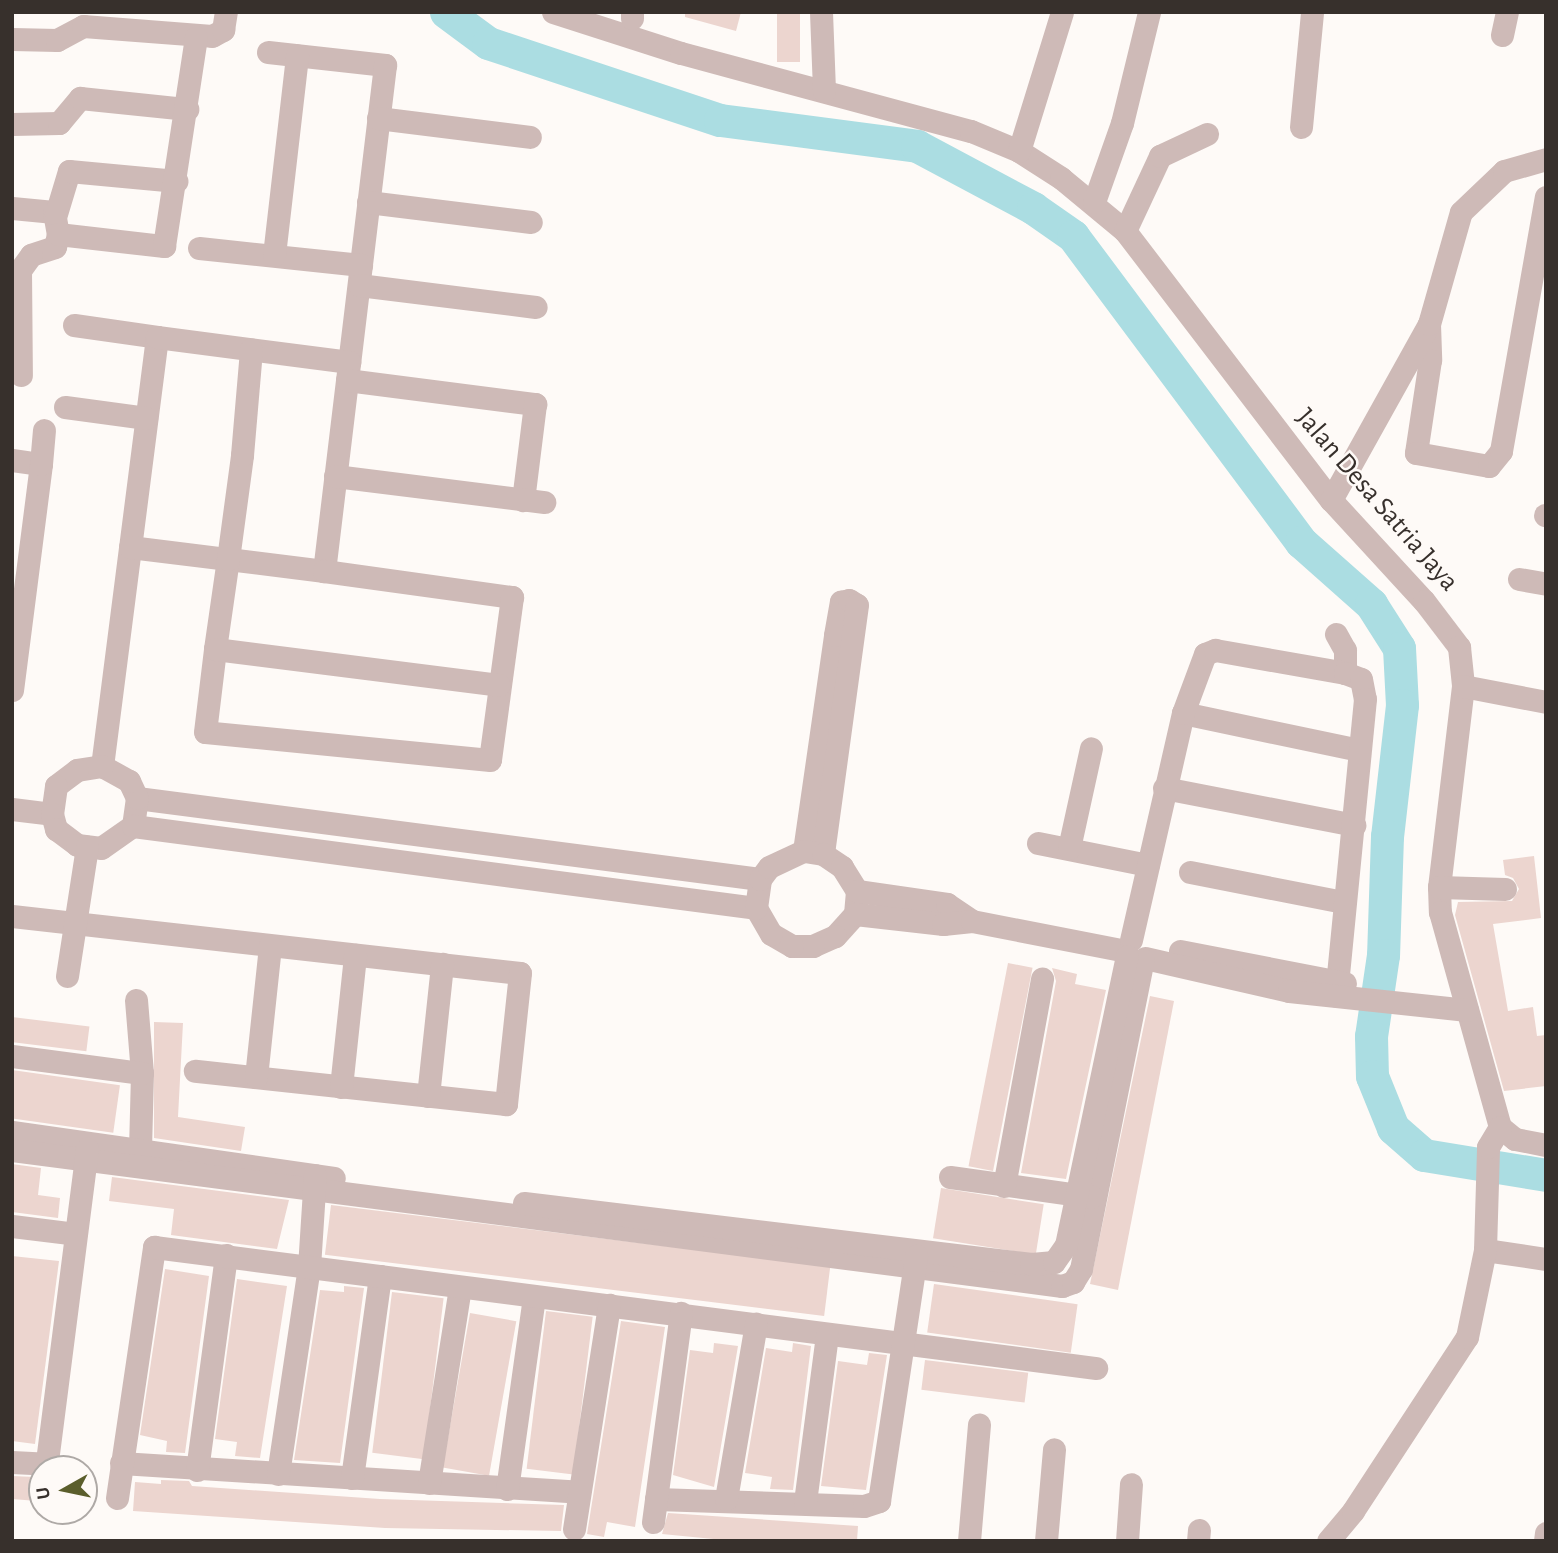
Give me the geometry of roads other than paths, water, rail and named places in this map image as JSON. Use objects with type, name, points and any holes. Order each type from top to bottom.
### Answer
[{"type":"street","points":[[12,39],[57,40],[83,26],[196,37],[223,30],[226,12]]},
{"type":"street","name":"Jalan Desa Satria Jaya","points":[[553,12],[681,53],[947,124],[1019,151],[1094,202],[1125,231],[1331,500],[1445,625],[1462,656],[1463,686],[1439,887],[1494,1137]]},
{"type":"street","points":[[821,12],[824,91]]},
{"type":"street","points":[[1019,151],[1062,12]]},
{"type":"street","points":[[1094,202],[1122,123],[1149,12]]},
{"type":"street","points":[[1301,127],[1312,12]]},
{"type":"street","points":[[12,208],[57,224],[161,247],[166,242],[177,181],[196,37]]},
{"type":"street","points":[[268,52],[385,65],[324,571]]},
{"type":"street","points":[[274,256],[298,55]]},
{"type":"street","points":[[12,124],[60,123],[80,98],[187,109]]},
{"type":"street","points":[[378,118],[530,137]]},
{"type":"street","points":[[1125,231],[1160,156],[1207,134]]},
{"type":"street","points":[[1331,500],[1429,324],[1461,212],[1504,171],[1546,159]]},
{"type":"street","points":[[21,375],[21,254],[50,251],[69,172],[177,181]]},
{"type":"street","points":[[1429,324],[1430,360],[1416,453],[1489,466],[1501,451],[1546,197]]},
{"type":"street","points":[[368,202],[531,222]]},
{"type":"street","points":[[199,248],[274,256],[360,275],[536,307]]},
{"type":"street","points":[[74,325],[251,349],[348,371],[535,404],[534,501],[335,476]]},
{"type":"street","points":[[103,766],[157,337]]},
{"type":"street","points":[[130,547],[228,559],[324,571],[512,597],[489,760],[205,732],[228,559],[251,349]]},
{"type":"street","points":[[65,407],[146,418]]},
{"type":"street","points":[[12,690],[44,430]]},
{"type":"street","points":[[12,460],[41,464]]},
{"type":"street","points":[[1519,579],[1546,584]]},
{"type":"street","points":[[849,600],[857,605],[813,853],[835,635],[841,602],[849,600]]},
{"type":"street","points":[[1336,634],[1345,650],[1345,673]]},
{"type":"street","points":[[215,649],[499,685]]},
{"type":"street","points":[[915,1259],[1056,1287],[1073,1282],[1081,1269],[1086,1196],[1136,952],[1148,864],[1184,713],[1210,650],[1345,673],[1359,677],[1364,685],[1354,825],[1343,902],[1345,990]]},
{"type":"street","points":[[1463,686],[1546,702]]},
{"type":"street","points":[[1184,713],[1359,750]]},
{"type":"street","points":[[1069,848],[1091,748]]},
{"type":"street","points":[[133,826],[137,798],[129,781],[103,766],[77,769],[56,786],[52,814],[56,829],[77,845],[87,847],[101,848],[133,826],[756,908]]},
{"type":"street","points":[[1164,788],[1354,825]]},
{"type":"street","points":[[137,798],[760,879]]},
{"type":"street","points":[[12,808],[52,814]]},
{"type":"street","points":[[1038,843],[1148,864]]},
{"type":"street","points":[[67,976],[87,847]]},
{"type":"street","points":[[813,853],[842,867],[856,903],[835,936],[813,946],[792,946],[771,934],[756,908],[760,879],[782,857],[813,853]]},
{"type":"street","points":[[1190,872],[1343,902]]},
{"type":"street","points":[[1439,887],[1505,889]]},
{"type":"street","points":[[856,903],[943,924],[972,921],[1345,990],[1463,1001]]},
{"type":"street","points":[[12,916],[520,973],[506,1104],[195,1071]]},
{"type":"street","points":[[256,1077],[270,946]]},
{"type":"street","points":[[341,1087],[355,955]]},
{"type":"street","points":[[428,1096],[442,964]]},
{"type":"street","points":[[1004,1186],[1042,978]]},
{"type":"street","points":[[136,1000],[142,1073],[140,1150]]},
{"type":"street","points":[[12,1056],[142,1073]]},
{"type":"street","points":[[12,1132],[87,1153],[140,1150],[314,1183]]},
{"type":"street","points":[[1328,1541],[1353,1511],[1467,1337],[1485,1250],[1484,1180],[1494,1137],[1546,1145]]},
{"type":"street","points":[[12,1150],[87,1153],[915,1259],[1038,1265],[1059,1259],[1081,1269]]},
{"type":"street","points":[[48,1455],[87,1153]]},
{"type":"street","points":[[950,1177],[1086,1196]]},
{"type":"street","points":[[278,1474],[309,1267],[314,1183]]},
{"type":"street","points":[[1059,1259],[1086,1196]]},
{"type":"street","points":[[12,1226],[76,1234]]},
{"type":"street","points":[[117,1498],[151,1249],[226,1255],[1096,1368]]},
{"type":"street","points":[[1485,1250],[1546,1259]]},
{"type":"street","points":[[197,1470],[226,1255]]},
{"type":"street","points":[[656,1499],[726,1499],[863,1506],[881,1498],[915,1259]]},
{"type":"street","points":[[352,1478],[380,1276]]},
{"type":"street","points":[[429,1483],[460,1287]]},
{"type":"street","points":[[507,1489],[534,1297]]},
{"type":"street","points":[[574,1529],[609,1305]]},
{"type":"street","points":[[653,1522],[681,1313]]},
{"type":"street","points":[[726,1499],[756,1324]]},
{"type":"street","points":[[805,1502],[827,1335]]},
{"type":"street","points":[[969,1541],[979,1424]]},
{"type":"street","points":[[1046,1541],[1054,1449]]},
{"type":"street","points":[[121,1463],[197,1470],[579,1492]]},
{"type":"street","points":[[1127,1541],[1131,1484]]},
{"type":"street","points":[[1545,1541],[1546,1533]]},
{"type":"waterway","points":[[446,12],[488,43],[720,120],[917,146],[1033,208],[1073,236],[1301,542],[1371,604],[1399,648],[1402,705],[1387,836],[1383,955],[1371,1036],[1372,1076],[1393,1128],[1424,1155],[1546,1175]]}]
